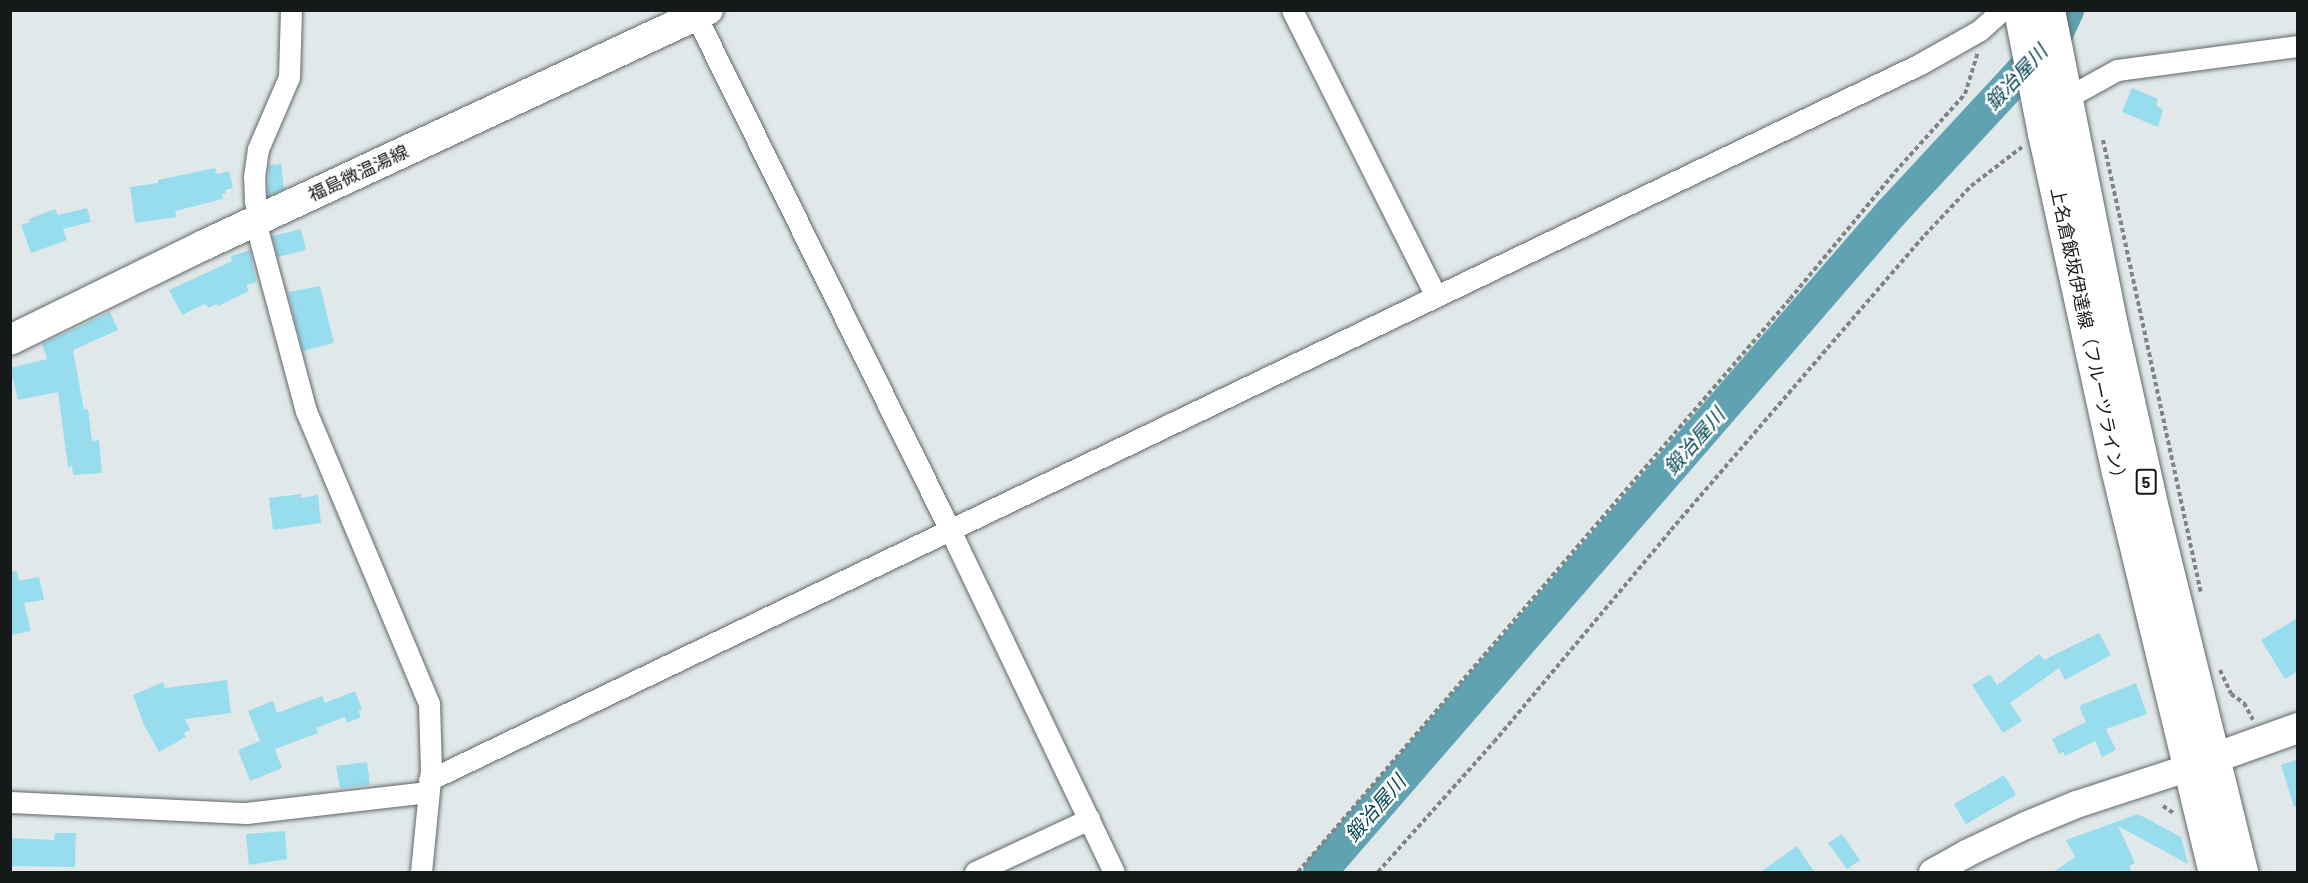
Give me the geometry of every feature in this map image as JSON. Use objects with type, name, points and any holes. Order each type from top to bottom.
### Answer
[{"type":"main road","name":"福島微温湯線","points":[[10,340],[257,220],[698,12]]},
{"type":"main road","name":"上名倉飯坂伊達線（フルーツライン）","points":[[2023,12],[2050,107],[2118,472],[2201,762],[2241,873]]},
{"type":"main road","points":[[2201,762],[2298,728]]},
{"type":"main road","name":"上名倉飯坂伊達線（フルーツライン）","points":[[2201,762],[2215,873]]},
{"type":"street","points":[[291,10],[289,77],[258,149],[254,177],[257,220],[306,411],[425,690],[431,715],[421,873]]},
{"type":"street","points":[[1292,10],[1436,296]]},
{"type":"street","points":[[698,12],[1114,873]]},
{"type":"street","points":[[10,801],[246,813],[428,786],[950,530],[1920,64],[1980,30],[2023,12]]},
{"type":"street","points":[[2050,107],[2117,70],[2298,46]]},
{"type":"street","points":[[1932,873],[1966,852],[2025,825],[2076,804],[2201,762]]},
{"type":"street","points":[[975,873],[1089,819]]},
{"type":"path","points":[[1298,873],[1895,172],[1965,94],[1978,61],[1980,30]]},
{"type":"path","points":[[1378,873],[1494,742],[1671,530],[1924,235],[2050,107]]},
{"type":"path","points":[[2100,130],[2202,595]]},
{"type":"path","points":[[2217,664],[2231,694],[2244,703],[2254,720]]},
{"type":"building","points":[[2132,88],[2158,99],[2156,105],[2163,110],[2158,127],[2122,112]]},
{"type":"building","points":[[281,164],[284,189],[268,196],[269,165]]},
{"type":"building","points":[[215,168],[217,174],[229,171],[233,188],[225,190],[226,193],[222,194],[223,199],[175,211],[177,217],[135,223],[130,187],[158,183],[158,180]]},
{"type":"building","points":[[87,208],[91,222],[63,229],[67,240],[31,253],[21,225],[30,222],[29,219],[55,209],[58,215]]},
{"type":"building","points":[[301,229],[306,250],[278,257],[272,236]]},
{"type":"building","points":[[250,250],[256,282],[246,285],[249,291],[218,306],[217,304],[208,308],[205,304],[182,315],[169,290],[232,261],[231,256]]},
{"type":"building","points":[[320,286],[334,343],[303,351],[288,292]]},
{"type":"building","points":[[110,312],[118,330],[73,350],[84,410],[88,409],[92,441],[99,440],[102,473],[73,475],[72,466],[68,467],[58,392],[18,400],[10,368],[47,359],[42,344]]},
{"type":"building","points":[[301,494],[301,498],[318,495],[321,523],[273,530],[269,498]]},
{"type":"building","points":[[17,571],[19,581],[39,577],[44,600],[24,603],[31,631],[10,635],[10,572]]},
{"type":"building","points":[[2298,618],[2298,671],[2285,679],[2261,640]]},
{"type":"building","points":[[2099,633],[2111,655],[2065,680],[2059,668],[2010,703],[2022,721],[2003,733],[1972,685],[1990,674],[1997,685],[2039,654],[2044,660]]},
{"type":"building","points":[[227,680],[231,713],[185,719],[190,730],[184,733],[186,737],[159,752],[144,725],[133,695],[163,682],[165,688]]},
{"type":"building","points":[[2136,683],[2147,714],[2106,729],[2116,750],[2102,757],[2095,741],[2065,756],[2063,752],[2059,754],[2052,739],[2086,722],[2079,706]]},
{"type":"building","points":[[355,691],[362,709],[358,710],[361,717],[347,723],[345,717],[316,728],[318,733],[275,749],[282,768],[250,781],[238,750],[260,741],[248,711],[273,701],[277,713],[322,696],[325,703]]},
{"type":"building","points":[[2298,759],[2298,806],[2294,807],[2281,765]]},
{"type":"building","points":[[367,762],[370,785],[340,788],[336,766]]},
{"type":"building","points":[[2004,775],[2016,795],[1966,824],[1954,804]]},
{"type":"building","points":[[2138,814],[2181,837],[2188,864],[2118,826],[2135,863],[2129,866],[2132,873],[2052,873],[2075,857],[2066,840]]},
{"type":"building","points":[[285,831],[287,859],[249,865],[246,834]]},
{"type":"building","points":[[55,833],[76,833],[75,867],[10,866],[10,838],[54,840]]},
{"type":"building","points":[[1842,834],[1860,860],[1847,869],[1828,843]]},
{"type":"building","points":[[1797,846],[1815,873],[1759,873]]},
{"type":"waterway","name":"鍛冶屋川","points":[[1320,872],[1892,212],[2055,36],[2067,10]]}]
